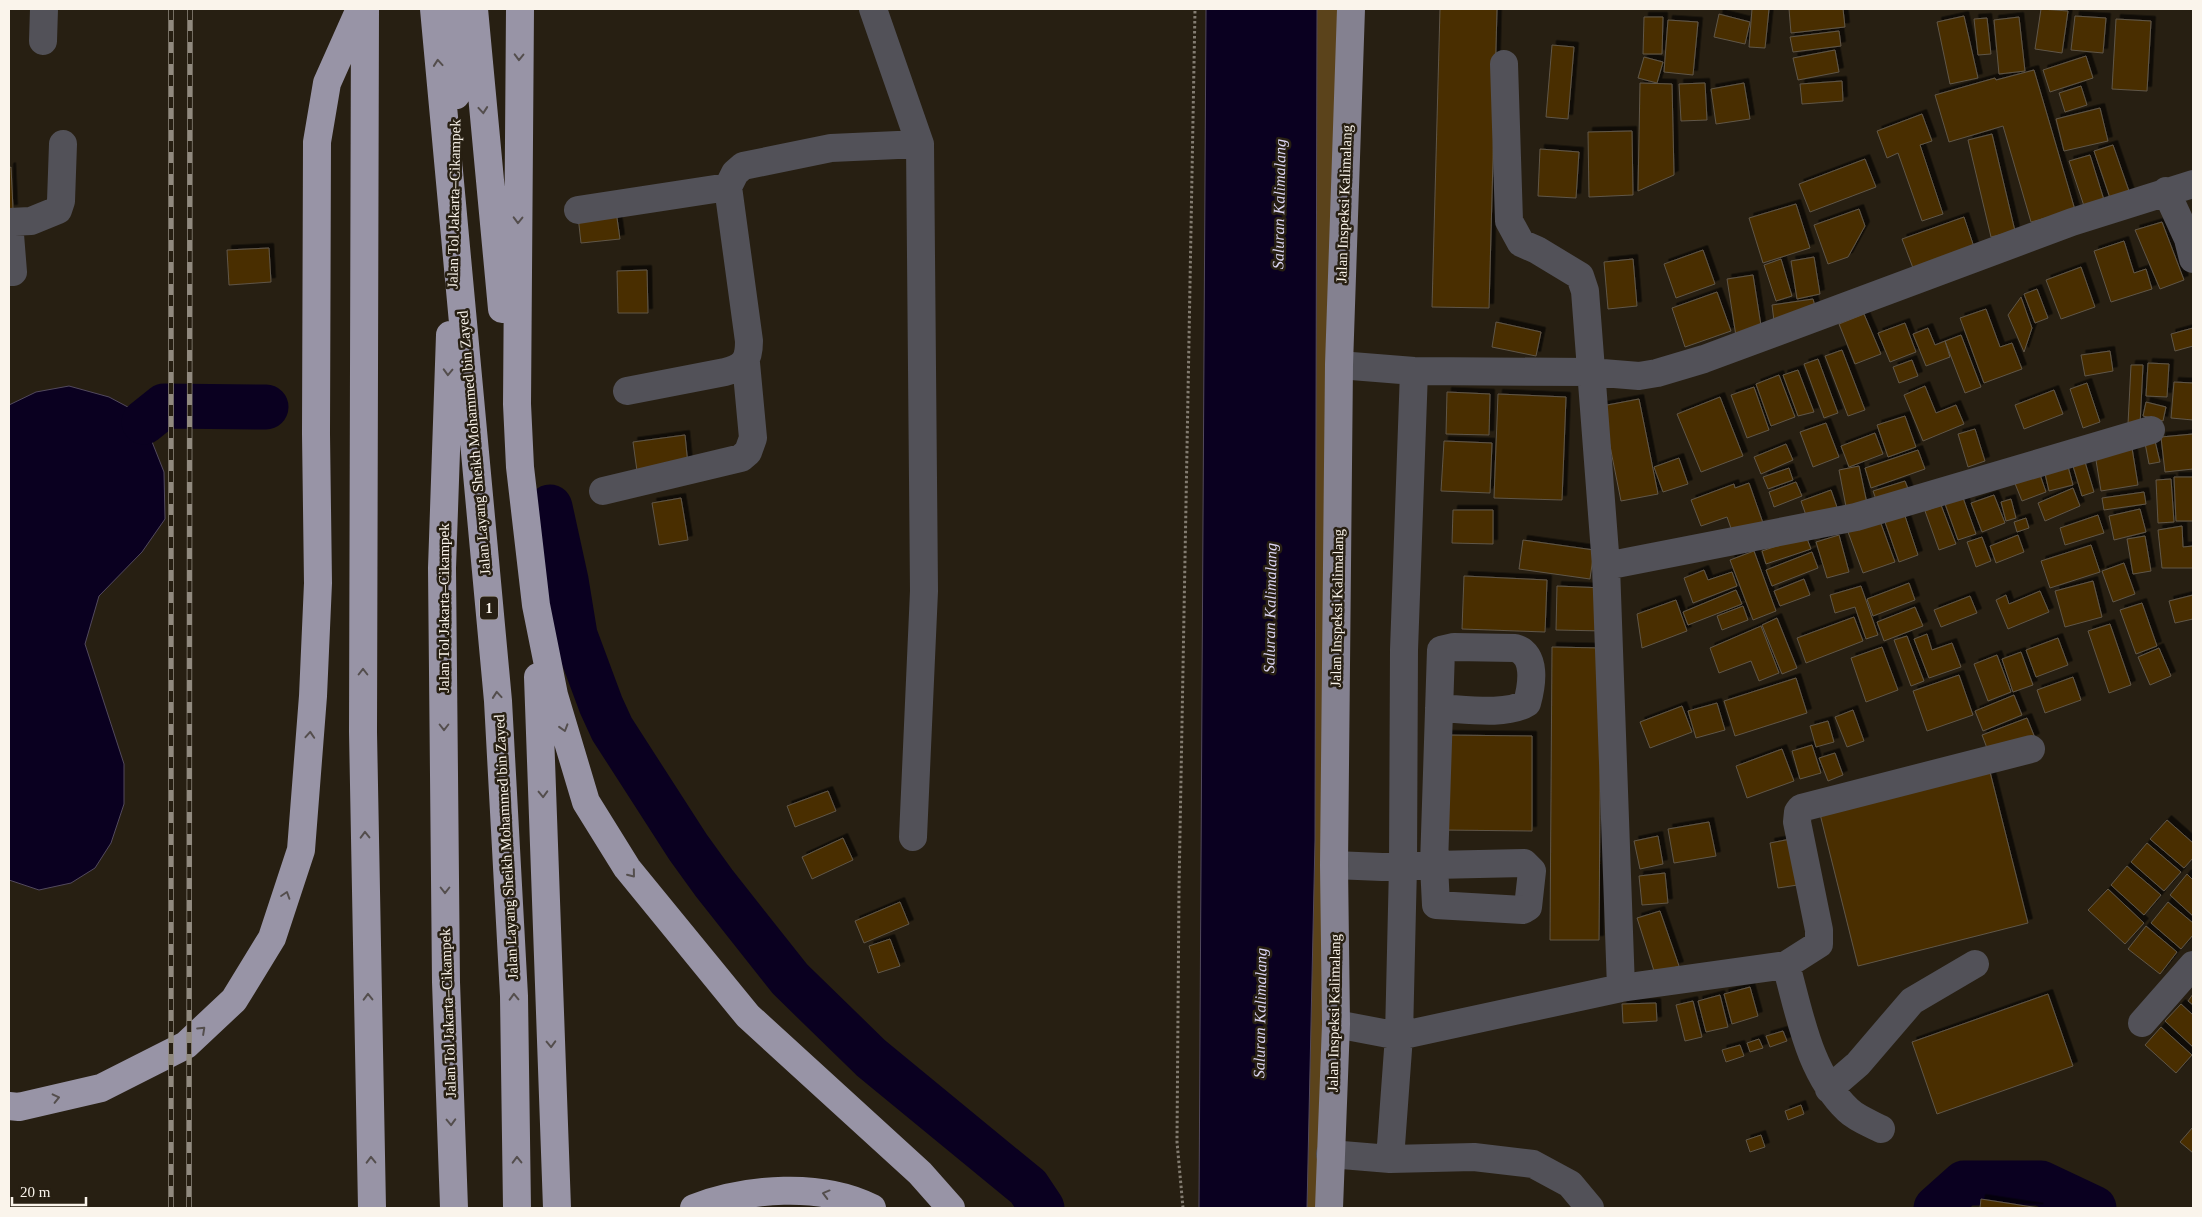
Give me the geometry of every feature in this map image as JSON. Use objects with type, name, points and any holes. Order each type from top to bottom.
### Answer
[{"type":"highway","points":[[9,1106],[18,1107],[101,1088],[186,1045],[234,1000],[272,938],[301,850],[313,696],[318,583],[316,434],[317,142],[327,83],[360,9]]},
{"type":"highway","points":[[365,9],[363,732],[372,1208]]},
{"type":"highway","name":"Jalan Layang Sheikh Mohammed bin Zayed","points":[[434,9],[498,701],[514,996],[517,1208]]},
{"type":"highway","name":"Jalan Tol Jakarta–Cikampek","points":[[454,1208],[446,982],[442,568],[455,183],[458,9]]},
{"type":"highway","points":[[474,9],[539,693],[556,1208]]},
{"type":"highway","points":[[520,9],[517,404],[520,467],[536,605],[554,695],[586,802],[627,868],[748,1016],[920,1173],[951,1208]]},
{"type":"highway","points":[[694,1208],[757,1192],[818,1192],[872,1208]]},
{"type":"main road","name":"Jalan Inspeksi Kalimalang","points":[[1329,1208],[1336,1024],[1334,865],[1339,365],[1351,9]]},
{"type":"street","points":[[43,41],[44,9]]},
{"type":"street","points":[[873,9],[920,144],[924,591],[913,837]]},
{"type":"street","points":[[1504,64],[1509,221],[1521,243],[1538,250],[1580,276],[1585,291],[1606,566],[1621,988]]},
{"type":"street","points":[[13,272],[9,222],[31,221],[58,210],[61,201],[63,144]]},
{"type":"street","points":[[627,391],[725,372],[740,368],[746,362],[749,354],[749,341],[728,186],[735,173],[743,166],[831,148],[920,144]]},
{"type":"street","points":[[1339,365],[1414,371],[1590,372],[1639,376],[1657,374],[1694,362],[1945,268],[2166,191],[2193,184]]},
{"type":"street","points":[[578,210],[728,186]]},
{"type":"street","points":[[2166,191],[2188,239],[2193,259]]},
{"type":"street","points":[[603,490],[741,458],[748,452],[753,438],[746,362]]},
{"type":"street","points":[[1390,1158],[1399,1036],[1403,866],[1404,650],[1414,371]]},
{"type":"street","points":[[1606,566],[1856,517],[2152,430]]},
{"type":"street","points":[[1404,650],[1441,650],[1454,647],[1515,648],[1523,650],[1528,655],[1530,664],[1530,693],[1527,703],[1519,708],[1504,710],[1439,708]]},
{"type":"street","points":[[1334,865],[1434,865],[1441,650]]},
{"type":"street","points":[[1336,1024],[1399,1036],[1621,988],[1786,965],[1815,949],[1820,944],[1819,930],[1797,822],[1798,812],[1801,808],[2030,749]]},
{"type":"street","points":[[1829,1089],[1858,1064],[1912,1001],[1975,964]]},
{"type":"street","points":[[1786,965],[1814,1061],[1829,1089],[1849,1112],[1882,1130]]},
{"type":"street","points":[[2142,1023],[2193,965]]},
{"type":"street","points":[[1330,1154],[1390,1158],[1474,1157],[1533,1164],[1570,1184],[1590,1208]]},
{"type":"path","points":[[1183,1208],[1177,1142],[1179,908],[1195,9]]},
{"type":"shaded area","points":[[1316,9],[1351,9],[1329,1208],[1304,1208]]},
{"type":"water","name":"Saluran Kalimalang","points":[[1206,9],[1317,9],[1315,840],[1307,1208],[1199,1208]]},
{"type":"water","points":[[69,386],[109,397],[141,414],[164,472],[165,519],[142,552],[99,596],[85,644],[124,764],[124,804],[111,843],[95,868],[71,883],[39,890],[9,880],[9,405],[36,392]]},
{"type":"building","points":[[1440,9],[1497,9],[1489,308],[1432,307]]},
{"type":"building","points":[[1752,9],[1769,9],[1765,48],[1749,47]]},
{"type":"building","points":[[1789,9],[1843,9],[1845,27],[1791,33]]},
{"type":"building","points":[[2041,9],[2068,11],[2062,53],[2035,49]]},
{"type":"building","points":[[1719,14],[1750,22],[1745,44],[1714,37]]},
{"type":"building","points":[[1964,16],[1978,78],[1950,84],[1937,22]]},
{"type":"building","points":[[2075,16],[2106,18],[2103,53],[2071,50]]},
{"type":"building","points":[[1644,17],[1663,17],[1662,54],[1643,54]]},
{"type":"building","points":[[2019,17],[2025,71],[1999,74],[1994,20]]},
{"type":"building","points":[[1987,18],[1991,54],[1978,55],[1974,19]]},
{"type":"building","points":[[2116,19],[2151,21],[2147,91],[2112,89]]},
{"type":"building","points":[[1668,20],[1698,22],[1693,75],[1664,72]]},
{"type":"building","points":[[1839,31],[1841,46],[1793,52],[1790,37]]},
{"type":"building","points":[[1552,45],[1574,47],[1568,119],[1546,117]]},
{"type":"building","points":[[1835,50],[1839,72],[1798,80],[1793,58]]},
{"type":"building","points":[[2086,56],[2093,78],[2050,92],[2043,70]]},
{"type":"building","points":[[1644,57],[1663,62],[1657,83],[1638,78]]},
{"type":"building","points":[[2034,70],[2075,210],[2031,222],[2003,126],[1949,142],[1935,95],[1995,78],[1996,80]]},
{"type":"building","points":[[1842,81],[1843,101],[1802,104],[1800,84]]},
{"type":"building","points":[[1640,83],[1672,84],[1674,175],[1638,191]]},
{"type":"building","points":[[1705,83],[1707,120],[1681,121],[1679,84]]},
{"type":"building","points":[[1744,83],[1750,119],[1716,124],[1711,89]]},
{"type":"building","points":[[2081,86],[2087,105],[2065,112],[2059,93]]},
{"type":"building","points":[[2100,108],[2108,141],[2064,151],[2056,119]]},
{"type":"building","points":[[1922,114],[1932,141],[1920,145],[1943,214],[1922,221],[1898,153],[1887,158],[1877,131]]},
{"type":"building","points":[[1632,131],[1633,195],[1589,197],[1588,132]]},
{"type":"building","points":[[1992,134],[2015,231],[1991,237],[1968,140]]},
{"type":"building","points":[[2113,145],[2130,194],[2111,201],[2094,151]]},
{"type":"building","points":[[1540,149],[1579,152],[1576,198],[1538,196]]},
{"type":"building","points":[[2090,155],[2104,200],[2084,206],[2069,161]]},
{"type":"building","points":[[1865,159],[1876,187],[1810,212],[1799,184]]},
{"type":"building","points":[[11,167],[13,209],[9,209],[9,168]]},
{"type":"building","points":[[1796,204],[1810,248],[1763,263],[1749,218]]},
{"type":"building","points":[[1859,209],[1865,226],[1848,257],[1828,264],[1814,225]]},
{"type":"building","points":[[616,211],[620,239],[581,243],[578,216]]},
{"type":"building","points":[[1964,217],[1974,247],[1913,268],[1902,239]]},
{"type":"building","points":[[2162,222],[2184,280],[2160,289],[2135,230]]},
{"type":"building","points":[[2124,241],[2134,273],[2146,269],[2152,289],[2111,302],[2094,251]]},
{"type":"building","points":[[269,248],[271,282],[229,285],[227,250]]},
{"type":"building","points":[[1703,250],[1715,284],[1676,298],[1664,264]]},
{"type":"building","points":[[1814,257],[1820,294],[1797,299],[1791,261]]},
{"type":"building","points":[[1633,259],[1637,306],[1608,309],[1604,262]]},
{"type":"building","points":[[1781,259],[1792,296],[1776,301],[1764,265]]},
{"type":"building","points":[[2081,267],[2095,307],[2061,319],[2046,280]]},
{"type":"building","points":[[647,270],[648,313],[618,313],[617,271]]},
{"type":"building","points":[[1753,275],[1762,332],[1736,336],[1727,279]]},
{"type":"building","points":[[2037,289],[2048,318],[2035,323],[2024,294]]},
{"type":"building","points":[[1717,292],[1731,331],[1685,347],[1672,308]]},
{"type":"building","points":[[2021,297],[2032,328],[2024,352],[2008,315]]},
{"type":"building","points":[[1813,299],[1816,310],[1775,329],[1772,305]]},
{"type":"building","points":[[1986,309],[2000,347],[2012,343],[2022,369],[1984,383],[1960,318]]},
{"type":"building","points":[[1864,314],[1881,354],[1855,364],[1839,324]]},
{"type":"building","points":[[1496,322],[1541,332],[1536,356],[1492,347]]},
{"type":"building","points":[[1905,323],[1916,352],[1890,362],[1878,333]]},
{"type":"building","points":[[1928,328],[1935,345],[1945,341],[1950,357],[1926,366],[1913,334]]},
{"type":"building","points":[[2193,328],[2193,346],[2175,351],[2171,334]]},
{"type":"building","points":[[1961,335],[1981,387],[1965,393],[1945,341]]},
{"type":"building","points":[[1842,350],[1865,410],[1848,416],[1825,356]]},
{"type":"building","points":[[2110,351],[2113,371],[2085,376],[2081,355]]},
{"type":"building","points":[[1818,359],[1838,413],[1824,418],[1804,364]]},
{"type":"building","points":[[1912,360],[1918,376],[1899,383],[1893,367]]},
{"type":"building","points":[[2148,363],[2169,364],[2167,397],[2146,396]]},
{"type":"building","points":[[2131,365],[2143,365],[2140,425],[2128,424]]},
{"type":"building","points":[[1798,370],[1814,412],[1798,416],[1783,375]]},
{"type":"building","points":[[1779,375],[1795,417],[1771,426],[1756,384]]},
{"type":"building","points":[[2174,382],[2193,383],[2193,420],[2171,418]]},
{"type":"building","points":[[2087,383],[2100,422],[2083,428],[2070,389]]},
{"type":"building","points":[[1925,386],[1936,413],[1956,405],[1964,424],[1923,441],[1904,395]]},
{"type":"building","points":[[1754,387],[1769,430],[1747,438],[1731,395]]},
{"type":"building","points":[[2054,390],[2063,414],[2024,429],[2015,405]]},
{"type":"building","points":[[1447,392],[1490,394],[1489,435],[1446,434]]},
{"type":"building","points":[[1498,394],[1566,397],[1562,500],[1494,498]]},
{"type":"building","points":[[1720,397],[1743,456],[1701,472],[1677,414]]},
{"type":"building","points":[[1639,399],[1658,494],[1621,501],[1602,406]]},
{"type":"building","points":[[2146,402],[2166,407],[2163,421],[2143,416]]},
{"type":"building","points":[[1905,416],[1916,447],[1888,457],[1877,425]]},
{"type":"building","points":[[1826,423],[1839,457],[1813,467],[1800,432]]},
{"type":"building","points":[[1975,429],[1985,461],[1968,467],[1958,434]]},
{"type":"building","points":[[1875,433],[1883,454],[1849,467],[1841,446]]},
{"type":"building","points":[[2193,434],[2193,469],[2165,472],[2161,437]]},
{"type":"building","points":[[685,435],[688,465],[637,471],[633,442]]},
{"type":"building","points":[[1444,441],[1492,443],[1490,493],[1441,491]]},
{"type":"building","points":[[2155,441],[2160,462],[2149,464],[2145,443]]},
{"type":"building","points":[[2131,442],[2138,485],[2101,491],[2094,448]]},
{"type":"building","points":[[1786,444],[1793,460],[1761,474],[1754,457]]},
{"type":"building","points":[[1918,450],[1925,469],[1871,488],[1865,468]]},
{"type":"building","points":[[2082,452],[2094,492],[2082,496],[2070,456]]},
{"type":"building","points":[[1679,458],[1688,484],[1663,492],[1654,467]]},
{"type":"building","points":[[2066,459],[2073,485],[2049,491],[2043,465]]},
{"type":"building","points":[[1859,466],[1868,508],[1847,512],[1839,470]]},
{"type":"building","points":[[2037,466],[2046,492],[2022,501],[2012,476]]},
{"type":"building","points":[[1789,468],[1793,480],[1768,489],[1763,477]]},
{"type":"building","points":[[2174,477],[2193,477],[2193,521],[2176,521]]},
{"type":"building","points":[[2171,479],[2174,522],[2158,523],[2156,480]]},
{"type":"building","points":[[1905,481],[1910,494],[1878,505],[1873,491]]},
{"type":"building","points":[[1796,482],[1802,496],[1774,507],[1769,492]]},
{"type":"building","points":[[1749,483],[1763,523],[1733,534],[1727,517],[1701,526],[1691,500],[1734,484],[1735,488]]},
{"type":"building","points":[[2073,488],[2080,506],[2045,521],[2038,503]]},
{"type":"building","points":[[1831,490],[1838,510],[1808,521],[1801,501]]},
{"type":"building","points":[[2144,492],[2146,504],[2104,510],[2102,498]]},
{"type":"building","points":[[1962,495],[1976,534],[1958,540],[1944,501]]},
{"type":"building","points":[[1994,495],[2005,523],[1982,532],[1971,503]]},
{"type":"building","points":[[681,498],[688,540],[659,545],[652,503]]},
{"type":"building","points":[[2011,499],[2016,518],[2006,521],[2001,502]]},
{"type":"building","points":[[1941,505],[1956,544],[1939,550],[1925,511]]},
{"type":"building","points":[[2140,509],[2146,532],[2114,540],[2109,516]]},
{"type":"building","points":[[1453,510],[1493,510],[1493,544],[1452,543]]},
{"type":"building","points":[[1904,513],[1918,555],[1899,562],[1884,519]]},
{"type":"building","points":[[2098,515],[2104,533],[2065,545],[2060,528]]},
{"type":"building","points":[[2026,518],[2029,528],[2017,532],[2014,522]]},
{"type":"building","points":[[1880,521],[1895,562],[1863,573],[1848,532]]},
{"type":"building","points":[[2182,526],[2183,547],[2193,546],[2193,568],[2162,568],[2158,530]]},
{"type":"building","points":[[1839,535],[1849,572],[1827,578],[1816,542]]},
{"type":"building","points":[[2018,535],[2024,552],[1996,563],[1990,546]]},
{"type":"building","points":[[1806,536],[1811,549],[1766,564],[1762,551]]},
{"type":"building","points":[[2145,536],[2151,571],[2133,574],[2127,539]]},
{"type":"building","points":[[1982,537],[1991,561],[1976,567],[1967,542]]},
{"type":"building","points":[[1523,540],[1594,550],[1590,579],[1519,569]]},
{"type":"building","points":[[2091,545],[2100,572],[2050,588],[2041,561]]},
{"type":"building","points":[[1754,551],[1776,611],[1753,620],[1730,560]]},
{"type":"building","points":[[1812,552],[1818,568],[1772,586],[1766,570]]},
{"type":"building","points":[[2124,563],[2135,594],[2113,602],[2102,571]]},
{"type":"building","points":[[1704,570],[1708,580],[1732,572],[1737,586],[1693,603],[1684,578]]},
{"type":"building","points":[[1464,576],[1547,580],[1545,632],[1462,629]]},
{"type":"building","points":[[1804,579],[1810,595],[1780,606],[1774,591]]},
{"type":"building","points":[[2093,581],[2102,617],[2065,627],[2055,591]]},
{"type":"building","points":[[1909,583],[1915,600],[1873,616],[1867,599]]},
{"type":"building","points":[[1557,586],[1604,588],[1604,631],[1556,630]]},
{"type":"building","points":[[1861,586],[1878,635],[1866,639],[1855,607],[1835,613],[1830,595]]},
{"type":"building","points":[[1736,590],[1742,604],[1688,625],[1683,612]]},
{"type":"building","points":[[2040,591],[2049,612],[2008,629],[1996,600],[2006,595],[2009,604]]},
{"type":"building","points":[[2193,595],[2193,619],[2175,623],[2169,601]]},
{"type":"building","points":[[1970,596],[1977,613],[1941,627],[1934,610]]},
{"type":"building","points":[[1676,600],[1687,631],[1642,648],[1637,614]]},
{"type":"building","points":[[2142,603],[2157,646],[2136,654],[2120,610]]},
{"type":"building","points":[[1743,606],[1748,620],[1722,630],[1717,616]]},
{"type":"building","points":[[1915,607],[1923,626],[1884,641],[1877,622]]},
{"type":"building","points":[[1854,617],[1863,641],[1806,663],[1797,638]]},
{"type":"building","points":[[1777,618],[1797,668],[1782,674],[1762,625]]},
{"type":"building","points":[[2110,624],[2131,685],[2109,693],[2088,631]]},
{"type":"building","points":[[1761,626],[1779,673],[1759,681],[1751,661],[1719,673],[1710,648]]},
{"type":"building","points":[[1927,634],[1932,650],[1952,643],[1961,667],[1929,678],[1914,639]]},
{"type":"building","points":[[1907,636],[1924,681],[1911,686],[1894,640]]},
{"type":"building","points":[[2058,638],[2068,665],[2036,677],[2026,650]]},
{"type":"building","points":[[1552,647],[1601,648],[1599,940],[1550,940]]},
{"type":"building","points":[[1882,647],[1898,690],[1866,702],[1851,658]]},
{"type":"building","points":[[2159,648],[2171,676],[2150,685],[2138,657]]},
{"type":"building","points":[[2021,652],[2033,685],[2013,692],[2002,659]]},
{"type":"building","points":[[1997,655],[2011,692],[1988,701],[1974,664]]},
{"type":"building","points":[[1959,675],[1973,715],[1927,731],[1913,691]]},
{"type":"building","points":[[2073,677],[2081,700],[2045,713],[2037,690]]},
{"type":"building","points":[[1796,678],[1807,713],[1735,736],[1724,701]]},
{"type":"building","points":[[2014,695],[2022,715],[1983,731],[1975,711]]},
{"type":"building","points":[[1717,703],[1725,730],[1696,738],[1688,711]]},
{"type":"building","points":[[1682,706],[1692,732],[1650,748],[1640,722]]},
{"type":"building","points":[[1853,710],[1864,741],[1847,747],[1835,717]]},
{"type":"building","points":[[2027,718],[2035,738],[1990,756],[1982,735]]},
{"type":"building","points":[[1828,721],[1834,742],[1816,747],[1810,726]]},
{"type":"building","points":[[1441,735],[1532,736],[1532,831],[1441,830]]},
{"type":"building","points":[[1812,745],[1821,773],[1800,779],[1792,751]]},
{"type":"building","points":[[1782,749],[1794,781],[1747,798],[1736,766]]},
{"type":"building","points":[[1835,753],[1843,775],[1828,781],[1819,758]]},
{"type":"building","points":[[1989,768],[2028,923],[1858,966],[1819,810]]},
{"type":"building","points":[[828,791],[836,811],[795,827],[787,806]]},
{"type":"building","points":[[2167,820],[2193,843],[2193,858],[2184,868],[2150,839]]},
{"type":"building","points":[[1709,822],[1716,856],[1674,863],[1668,829]]},
{"type":"building","points":[[1658,836],[1663,864],[1640,869],[1634,841]]},
{"type":"building","points":[[843,838],[853,860],[812,879],[802,857]]},
{"type":"building","points":[[1796,838],[1804,884],[1778,888],[1770,843]]},
{"type":"building","points":[[2147,843],[2181,872],[2164,891],[2131,862]]},
{"type":"building","points":[[2127,866],[2161,895],[2144,915],[2111,885]]},
{"type":"building","points":[[1665,873],[1668,903],[1642,905],[1639,876]]},
{"type":"building","points":[[2187,874],[2193,880],[2193,916],[2170,895]]},
{"type":"building","points":[[2108,889],[2144,923],[2125,944],[2088,910]]},
{"type":"building","points":[[900,902],[909,924],[864,943],[855,921]]},
{"type":"building","points":[[2168,902],[2193,923],[2193,935],[2181,949],[2151,923]]},
{"type":"building","points":[[1660,911],[1679,966],[1655,974],[1637,918]]},
{"type":"building","points":[[2146,926],[2177,952],[2160,974],[2128,949]]},
{"type":"building","points":[[890,939],[900,966],[878,973],[869,946]]},
{"type":"building","points":[[1750,987],[1758,1016],[1732,1024],[1724,994]]},
{"type":"building","points":[[2048,994],[2073,1066],[1937,1114],[1912,1042]]},
{"type":"building","points":[[2193,994],[2193,1005],[2188,1001]]},
{"type":"building","points":[[1720,995],[1728,1027],[1706,1032],[1698,1001]]},
{"type":"building","points":[[1693,1001],[1702,1037],[1685,1041],[1676,1005]]},
{"type":"building","points":[[1656,1003],[1657,1021],[1623,1023],[1622,1004]]},
{"type":"building","points":[[2181,1004],[2193,1015],[2193,1047],[2165,1021]]},
{"type":"building","points":[[2161,1027],[2192,1055],[2176,1073],[2145,1045]]},
{"type":"building","points":[[1783,1031],[1787,1041],[1770,1047],[1766,1036]]},
{"type":"building","points":[[1759,1039],[1763,1048],[1750,1052],[1747,1043]]},
{"type":"building","points":[[1740,1045],[1744,1056],[1726,1062],[1722,1050]]},
{"type":"building","points":[[1801,1105],[1804,1114],[1788,1120],[1785,1111]]},
{"type":"building","points":[[2193,1127],[2193,1153],[2180,1142]]},
{"type":"building","points":[[1761,1135],[1765,1147],[1750,1152],[1746,1140]]},
{"type":"building","points":[[1981,1199],[2039,1208],[1980,1208]]},
{"type":"waterway","points":[[144,422],[164,406],[266,407]]},
{"type":"waterway","points":[[550,507],[566,580],[575,635],[601,705],[612,729],[688,847],[790,979],[871,1058],[1028,1187],[1042,1208]]},
{"type":"waterway","points":[[1936,1208],[1964,1183],[2041,1183],[2094,1208]]},
{"type":"railway","points":[[171,9],[171,1208]]},
{"type":"railway","points":[[189,1208],[190,9]]}]
